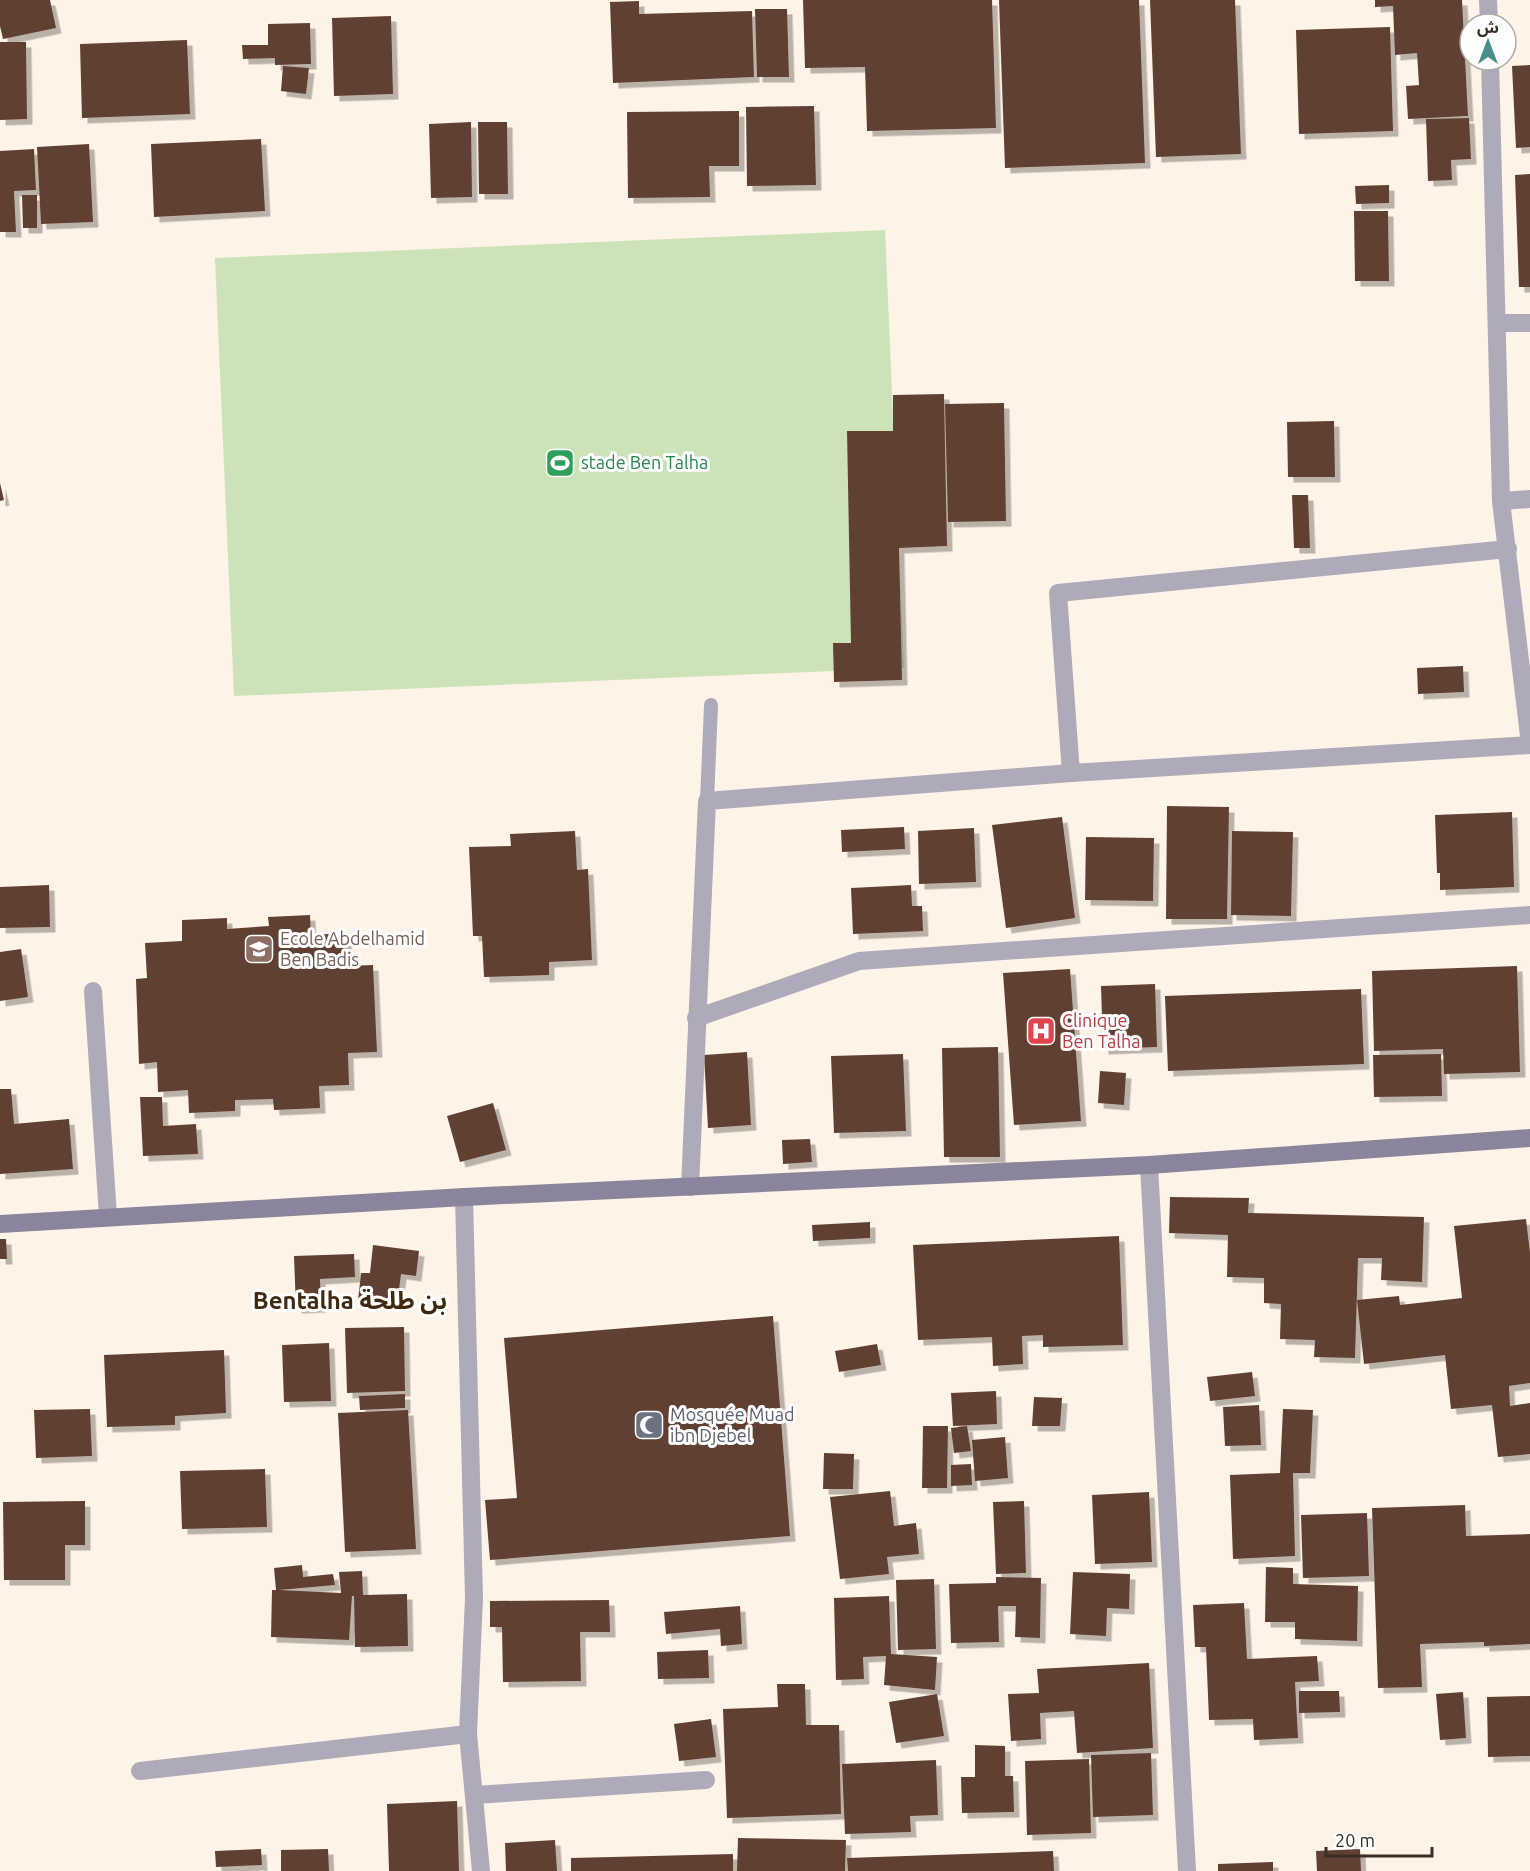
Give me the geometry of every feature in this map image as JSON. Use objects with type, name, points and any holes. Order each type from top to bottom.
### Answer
[{"type":"street","points":[[690,1186],[707,801],[1071,773],[1530,745],[1501,501],[1490,72]]},
{"type":"street","points":[[1498,323],[1530,323]]},
{"type":"street","points":[[1501,501],[1530,499]]},
{"type":"street","points":[[1071,773],[1058,593],[1508,549]]},
{"type":"street","points":[[696,1018],[859,962],[1530,915]]},
{"type":"street","points":[[93,991],[108,1216]]},
{"type":"street","points":[[0,1224],[464,1197],[1149,1165],[1530,1138]]},
{"type":"street","points":[[1149,1165],[1187,1871]]},
{"type":"street","points":[[464,1197],[474,1598],[468,1734],[481,1871]]},
{"type":"street","points":[[140,1771],[468,1734]]},
{"type":"street","points":[[474,1795],[706,1780]]},
{"type":"lane","points":[[707,801],[711,705]]},
{"type":"green space","name":"stade Ben Talha","points":[[885,230],[904,668],[234,696],[215,258]]},
{"type":"building","points":[[0,0],[50,0],[56,28],[3,39],[0,26]]},
{"type":"building","points":[[803,0],[992,0],[996,128],[867,131],[865,67],[805,68]]},
{"type":"building","points":[[999,0],[1139,0],[1145,163],[1005,168]]},
{"type":"building","points":[[1150,0],[1235,0],[1241,154],[1156,157]]},
{"type":"building","points":[[1375,0],[1462,0],[1463,12],[1458,12],[1458,72],[1466,72],[1468,116],[1408,119],[1406,86],[1419,85],[1417,53],[1395,55],[1393,6],[1375,7]]},
{"type":"building","points":[[639,1],[639,14],[752,11],[754,77],[613,83],[610,2]]},
{"type":"building","points":[[755,9],[787,9],[789,77],[757,77]]},
{"type":"building","points":[[391,16],[393,94],[334,96],[332,18]]},
{"type":"building","points":[[310,23],[311,64],[275,65],[275,58],[243,59],[242,45],[268,45],[268,24]]},
{"type":"building","points":[[1390,27],[1393,131],[1299,134],[1296,30]]},
{"type":"building","points":[[187,40],[190,114],[82,118],[80,44]]},
{"type":"building","points":[[0,42],[26,42],[27,119],[0,120]]},
{"type":"building","points":[[1530,65],[1530,147],[1516,148],[1512,72],[1518,72],[1518,66]]},
{"type":"building","points":[[283,66],[309,68],[306,94],[281,91]]},
{"type":"building","points":[[814,106],[816,185],[747,186],[746,107]]},
{"type":"building","points":[[739,111],[739,166],[709,166],[710,197],[628,198],[627,112]]},
{"type":"building","points":[[1469,118],[1471,159],[1451,160],[1452,180],[1428,181],[1426,119]]},
{"type":"building","points":[[471,122],[472,197],[431,198],[429,124]]},
{"type":"building","points":[[478,122],[507,122],[508,194],[479,194]]},
{"type":"building","points":[[261,139],[265,211],[154,217],[151,144]]},
{"type":"building","points":[[89,144],[93,222],[41,224],[37,147]]},
{"type":"building","points":[[34,149],[36,190],[14,191],[16,232],[0,232],[0,151]]},
{"type":"building","points":[[1530,174],[1530,287],[1519,287],[1515,175]]},
{"type":"building","points":[[1389,185],[1389,203],[1356,204],[1355,186]]},
{"type":"building","points":[[22,195],[37,195],[37,228],[23,228]]},
{"type":"building","points":[[1354,211],[1388,211],[1389,281],[1355,281]]},
{"type":"building","points":[[944,394],[947,546],[899,548],[902,680],[834,682],[833,643],[851,643],[847,431],[893,431],[893,395]]},
{"type":"building","points":[[1004,403],[1006,521],[948,522],[945,404]]},
{"type":"building","points":[[1334,421],[1335,477],[1288,477],[1287,422]]},
{"type":"building","points":[[0,483],[4,500],[0,501]]},
{"type":"building","points":[[1292,495],[1308,495],[1310,548],[1294,548]]},
{"type":"building","points":[[1463,666],[1464,692],[1418,694],[1417,668]]},
{"type":"building","points":[[1167,806],[1229,807],[1227,919],[1166,919]]},
{"type":"building","points":[[1512,812],[1514,887],[1440,890],[1440,873],[1437,873],[1435,815]]},
{"type":"building","points":[[1062,817],[1075,918],[1006,928],[992,825]]},
{"type":"building","points":[[904,827],[905,849],[842,852],[841,830]]},
{"type":"building","points":[[974,828],[976,882],[919,884],[918,831]]},
{"type":"building","points":[[575,831],[577,870],[588,869],[592,960],[549,962],[549,975],[484,977],[482,936],[473,936],[469,847],[511,846],[510,834]]},
{"type":"building","points":[[1232,831],[1293,832],[1291,916],[1231,915]]},
{"type":"building","points":[[1086,837],[1154,838],[1153,901],[1085,900]]},
{"type":"building","points":[[49,885],[50,927],[0,928],[0,887]]},
{"type":"building","points":[[911,885],[912,906],[922,906],[923,931],[853,934],[851,888]]},
{"type":"building","points":[[310,915],[311,935],[346,933],[347,966],[373,965],[377,1052],[348,1053],[349,1085],[319,1086],[320,1108],[274,1110],[273,1099],[235,1100],[235,1111],[189,1113],[188,1090],[158,1092],[157,1062],[139,1064],[136,979],[147,978],[145,943],[182,941],[182,920],[227,918],[227,929],[269,926],[268,917]]},
{"type":"building","points":[[21,949],[28,997],[0,1001],[0,952]]},
{"type":"building","points":[[1517,966],[1520,1072],[1444,1074],[1443,1049],[1374,1051],[1372,971]]},
{"type":"building","name":"Clinique Ben Talha","points":[[1070,969],[1081,1121],[1014,1125],[1003,973]]},
{"type":"building","points":[[1155,984],[1157,1047],[1103,1049],[1101,986]]},
{"type":"building","points":[[1361,989],[1364,1064],[1168,1071],[1165,996]]},
{"type":"building","points":[[998,1047],[1000,1157],[944,1157],[942,1048]]},
{"type":"building","points":[[747,1052],[751,1125],[708,1128],[704,1055]]},
{"type":"building","points":[[903,1054],[906,1131],[834,1133],[831,1056]]},
{"type":"building","points":[[1441,1054],[1442,1096],[1374,1097],[1373,1055]]},
{"type":"building","points":[[1100,1071],[1126,1073],[1124,1105],[1098,1103]]},
{"type":"building","points":[[0,1089],[11,1089],[14,1124],[69,1119],[73,1169],[0,1174]]},
{"type":"building","points":[[140,1097],[162,1097],[163,1126],[196,1124],[198,1154],[143,1156]]},
{"type":"building","points":[[493,1103],[506,1150],[460,1162],[447,1116]]},
{"type":"building","points":[[810,1139],[812,1162],[783,1164],[782,1140]]},
{"type":"building","points":[[1170,1197],[1249,1198],[1248,1213],[1424,1217],[1422,1282],[1381,1280],[1382,1258],[1358,1258],[1355,1358],[1314,1357],[1315,1340],[1280,1339],[1281,1304],[1264,1303],[1264,1278],[1227,1277],[1228,1235],[1169,1233]]},
{"type":"building","points":[[1526,1219],[1530,1253],[1530,1383],[1509,1386],[1510,1406],[1530,1403],[1530,1454],[1498,1457],[1492,1405],[1451,1409],[1445,1355],[1364,1364],[1357,1300],[1399,1296],[1400,1305],[1462,1298],[1454,1226]]},
{"type":"building","points":[[870,1222],[870,1238],[813,1241],[812,1225]]},
{"type":"building","points":[[1119,1236],[1123,1345],[1043,1347],[1043,1335],[1022,1336],[1023,1364],[993,1366],[992,1337],[918,1340],[913,1245]]},
{"type":"building","points":[[0,1239],[6,1239],[7,1259],[0,1259]]},
{"type":"building","points":[[373,1245],[419,1251],[416,1276],[401,1274],[397,1306],[358,1301],[361,1273],[370,1273]]},
{"type":"building","points":[[354,1254],[355,1277],[320,1279],[321,1307],[296,1308],[294,1256]]},
{"type":"building","points":[[773,1316],[790,1536],[490,1560],[485,1500],[517,1498],[504,1338]]},
{"type":"building","points":[[404,1327],[405,1391],[347,1393],[345,1328]]},
{"type":"building","points":[[329,1343],[331,1401],[284,1402],[282,1345]]},
{"type":"building","points":[[877,1344],[881,1365],[839,1372],[835,1351]]},
{"type":"building","points":[[224,1350],[226,1413],[175,1416],[175,1425],[107,1427],[104,1355]]},
{"type":"building","points":[[1252,1372],[1255,1396],[1210,1401],[1207,1377]]},
{"type":"building","points":[[996,1391],[997,1424],[953,1426],[951,1393]]},
{"type":"building","points":[[405,1394],[405,1408],[360,1410],[359,1396]]},
{"type":"building","points":[[1034,1397],[1062,1398],[1060,1426],[1032,1426]]},
{"type":"building","points":[[1259,1405],[1261,1445],[1225,1446],[1223,1407]]},
{"type":"building","points":[[90,1409],[92,1456],[36,1458],[34,1410]]},
{"type":"building","points":[[1283,1409],[1313,1410],[1310,1473],[1293,1473],[1295,1556],[1233,1559],[1230,1475],[1280,1473]]},
{"type":"building","points":[[408,1410],[416,1549],[345,1552],[338,1413]]},
{"type":"building","points":[[923,1426],[948,1426],[947,1488],[922,1488]]},
{"type":"building","points":[[967,1426],[971,1451],[954,1453],[951,1428]]},
{"type":"building","points":[[1005,1437],[1008,1478],[975,1481],[972,1440]]},
{"type":"building","points":[[824,1453],[854,1454],[853,1489],[823,1489]]},
{"type":"building","points":[[971,1464],[972,1485],[951,1486],[951,1465]]},
{"type":"building","points":[[265,1469],[267,1527],[182,1529],[180,1471]]},
{"type":"building","points":[[890,1491],[894,1526],[916,1523],[919,1554],[887,1557],[889,1574],[840,1579],[830,1497]]},
{"type":"building","points":[[1149,1492],[1152,1562],[1095,1564],[1092,1495]]},
{"type":"building","points":[[85,1501],[85,1545],[65,1545],[65,1580],[4,1580],[3,1502]]},
{"type":"building","points":[[1024,1501],[1026,1573],[996,1574],[993,1502]]},
{"type":"building","points":[[1465,1505],[1466,1536],[1530,1534],[1530,1644],[1484,1646],[1484,1642],[1420,1644],[1422,1687],[1378,1688],[1372,1508]]},
{"type":"building","points":[[1367,1513],[1369,1576],[1303,1578],[1301,1515]]},
{"type":"building","points":[[302,1565],[303,1577],[333,1574],[335,1585],[279,1590],[341,1593],[339,1572],[362,1571],[363,1595],[407,1594],[408,1646],[355,1647],[354,1596],[352,1596],[349,1640],[271,1637],[272,1590],[276,1590],[274,1568]]},
{"type":"building","points":[[1266,1567],[1293,1568],[1293,1584],[1358,1586],[1357,1641],[1295,1639],[1295,1622],[1265,1622]]},
{"type":"building","points":[[1073,1572],[1130,1574],[1129,1609],[1107,1608],[1106,1636],[1070,1634]]},
{"type":"building","points":[[996,1577],[1041,1578],[1040,1638],[1015,1637],[1016,1606],[998,1606],[999,1642],[951,1643],[949,1584],[996,1583]]},
{"type":"building","points":[[934,1579],[936,1649],[898,1650],[896,1580]]},
{"type":"building","points":[[889,1596],[891,1654],[937,1657],[935,1690],[884,1685],[886,1656],[863,1657],[864,1679],[836,1680],[834,1598]]},
{"type":"building","points":[[609,1600],[610,1632],[580,1632],[581,1681],[503,1682],[502,1627],[490,1627],[490,1601]]},
{"type":"building","points":[[1244,1603],[1247,1659],[1317,1656],[1319,1681],[1295,1682],[1298,1738],[1254,1740],[1253,1719],[1209,1720],[1206,1647],[1195,1647],[1193,1605]]},
{"type":"building","points":[[740,1606],[742,1644],[721,1646],[720,1629],[666,1634],[664,1612]]},
{"type":"building","points":[[708,1650],[709,1678],[658,1679],[657,1652]]},
{"type":"building","points":[[1149,1663],[1153,1748],[1077,1753],[1074,1711],[1040,1713],[1041,1739],[1011,1741],[1008,1694],[1039,1693],[1037,1669]]},
{"type":"building","points":[[777,1684],[805,1684],[806,1725],[839,1725],[841,1814],[727,1818],[723,1709],[778,1707]]},
{"type":"building","points":[[1299,1691],[1339,1691],[1340,1712],[1299,1713]]},
{"type":"building","points":[[1463,1692],[1466,1738],[1440,1740],[1436,1694]]},
{"type":"building","points":[[937,1694],[944,1736],[896,1743],[889,1702]]},
{"type":"building","points":[[1530,1696],[1530,1756],[1488,1757],[1487,1697]]},
{"type":"building","points":[[711,1719],[716,1757],[679,1761],[674,1724]]},
{"type":"building","points":[[975,1745],[1005,1746],[1005,1776],[1013,1776],[1014,1812],[962,1813],[961,1777],[975,1777]]},
{"type":"building","points":[[1151,1753],[1153,1815],[1093,1817],[1091,1755]]},
{"type":"building","points":[[1089,1759],[1091,1833],[1027,1835],[1025,1761]]},
{"type":"building","points":[[936,1760],[938,1815],[910,1816],[911,1832],[845,1834],[842,1764]]},
{"type":"building","points":[[457,1801],[459,1871],[389,1871],[387,1804]]},
{"type":"building","points":[[738,1838],[846,1840],[845,1871],[737,1871]]},
{"type":"building","points":[[555,1840],[557,1871],[506,1871],[505,1843]]},
{"type":"building","points":[[261,1849],[262,1865],[216,1867],[215,1851]]},
{"type":"building","points":[[328,1849],[329,1871],[281,1871],[281,1850]]},
{"type":"building","points":[[1360,1849],[1361,1871],[1317,1871],[1316,1851]]},
{"type":"building","points":[[1053,1851],[1054,1871],[848,1871],[847,1858]]},
{"type":"building","points":[[733,1854],[733,1871],[571,1871],[571,1858]]},
{"type":"building","points":[[1273,1862],[1273,1871],[1218,1871],[1218,1864]]},
{"type":"place","name":"stade Ben Talha","points":[[560,463]]},
{"type":"place","name":"Ecole Abdelhamid Ben Badis","points":[[259,949]]},
{"type":"place","name":"Clinique Ben Talha","points":[[1041,1031]]},
{"type":"place","name":"Mosquée Muad ibn Djebel","points":[[649,1425]]},
{"type":"district","name":"Bentalha بن طلحة","points":[[350,1301]]}]
